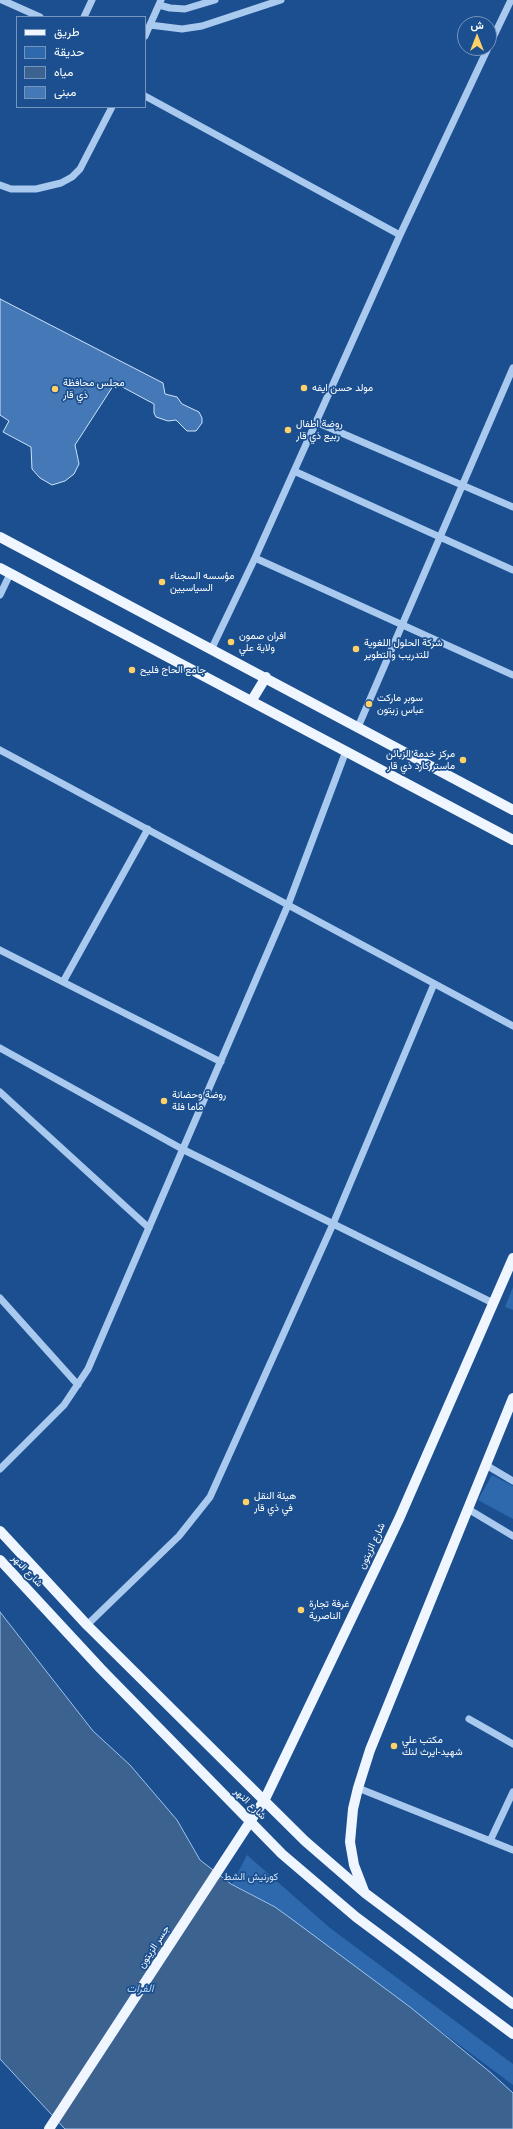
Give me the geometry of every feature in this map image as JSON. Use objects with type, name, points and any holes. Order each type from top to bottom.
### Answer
[{"type":"main road","points":[[0,537],[211,650],[266,677],[358,727],[512,807]]},
{"type":"main road","points":[[0,568],[252,700],[513,840]]},
{"type":"main road","points":[[252,700],[266,677]]},
{"type":"main road","name":"شارع الزيتون","points":[[240,1838],[265,1799],[399,1519],[513,1258]]},
{"type":"main road","points":[[365,1893],[354,1865],[350,1842],[352,1809],[358,1788],[370,1750],[513,1398]]},
{"type":"main road","name":"شارع النهر","points":[[0,1531],[87,1625],[305,1840],[365,1893],[513,2004]]},
{"type":"main road","name":"شارع النهر","points":[[0,1560],[101,1669],[282,1854],[356,1917],[513,2034]]},
{"type":"main road","name":"جسر الزيتون","points":[[49,2129],[240,1838]]},
{"type":"street","points":[[2,0],[38,16]]},
{"type":"street","points":[[84,16],[92,0]]},
{"type":"street","points":[[146,34],[160,2],[170,8],[185,9],[215,0]]},
{"type":"street","points":[[150,25],[182,29],[202,26],[280,0]]},
{"type":"street","points":[[497,30],[511,0]]},
{"type":"street","points":[[211,650],[255,558],[400,235],[485,56]]},
{"type":"street","points":[[146,97],[400,235]]},
{"type":"street","points":[[0,185],[11,189],[36,189],[61,183],[72,177],[80,169],[111,108]]},
{"type":"street","points":[[358,727],[513,369]]},
{"type":"street","points":[[316,422],[513,507]]},
{"type":"street","points":[[294,472],[513,570]]},
{"type":"street","points":[[255,558],[513,675]]},
{"type":"street","points":[[0,595],[10,574]]},
{"type":"street","points":[[0,750],[513,1026]]},
{"type":"street","points":[[0,1469],[64,1405],[88,1369],[184,1150],[288,905],[346,751]]},
{"type":"street","points":[[63,982],[148,829]]},
{"type":"street","points":[[0,950],[221,1062]]},
{"type":"street","points":[[87,1625],[179,1536],[210,1497],[333,1224],[434,984]]},
{"type":"street","points":[[0,1048],[184,1150],[493,1303]]},
{"type":"street","points":[[0,1092],[149,1228]]},
{"type":"street","points":[[0,1298],[78,1385]]},
{"type":"street","points":[[486,1465],[513,1481]]},
{"type":"street","points":[[468,1509],[513,1536]]},
{"type":"street","points":[[469,1719],[513,1744]]},
{"type":"street","points":[[358,1788],[513,1850]]},
{"type":"street","points":[[490,1842],[513,1792]]},
{"type":"green space","points":[[513,1287],[513,1310],[505,1307]]},
{"type":"green space","points":[[492,1475],[513,1486],[513,1519],[478,1500]]},
{"type":"green space","name":"كورنيش الشط","points":[[247,1855],[330,1928],[513,2064],[513,2085],[275,1907],[232,1884]]},
{"type":"water","name":"الفرات","points":[[0,1612],[93,1731],[130,1765],[177,1820],[200,1860],[231,1884],[275,1907],[293,1920],[410,2007],[490,2072],[513,2093],[513,2129],[65,2129],[0,2059]]},
{"type":"building","name":"مجلس محافظة ذي قار","points":[[0,299],[163,383],[165,394],[177,397],[182,404],[199,412],[202,418],[202,423],[196,431],[187,431],[176,420],[168,421],[156,417],[154,413],[154,404],[115,383],[75,445],[79,464],[74,474],[65,481],[52,485],[40,478],[32,469],[31,447],[3,432],[9,421],[0,415]]},
{"type":"place","name":"مولد حسن ايفه","points":[[304,388]]},
{"type":"place","name":"مجلس محافظة ذي قار","points":[[55,389]]},
{"type":"place","name":"روضة اطفال ربيع ذي قار","points":[[288,430]]},
{"type":"place","name":"مؤسسه السجناء السياسيين","points":[[162,582]]},
{"type":"place","name":"افران صمون ولاية علي","points":[[231,642]]},
{"type":"place","name":"شركة الحلول اللغوية للتدريب والتطوير","points":[[356,649]]},
{"type":"place","name":"جامع الحاج فليح","points":[[132,670]]},
{"type":"place","name":"سوبر ماركت عباس زيتون","points":[[369,704]]},
{"type":"place","name":"مركز خدمة الزبائن ماستر كارد ذي قار","points":[[463,760]]},
{"type":"place","name":"روضة وحضانة ماما فلة","points":[[164,1101]]},
{"type":"place","name":"هيئة النقل في ذي قار","points":[[246,1502]]},
{"type":"place","name":"غرفة تجارة الناصرية","points":[[301,1610]]},
{"type":"place","name":"مكتب علي شهيد-ايرث لنك","points":[[394,1746]]}]
